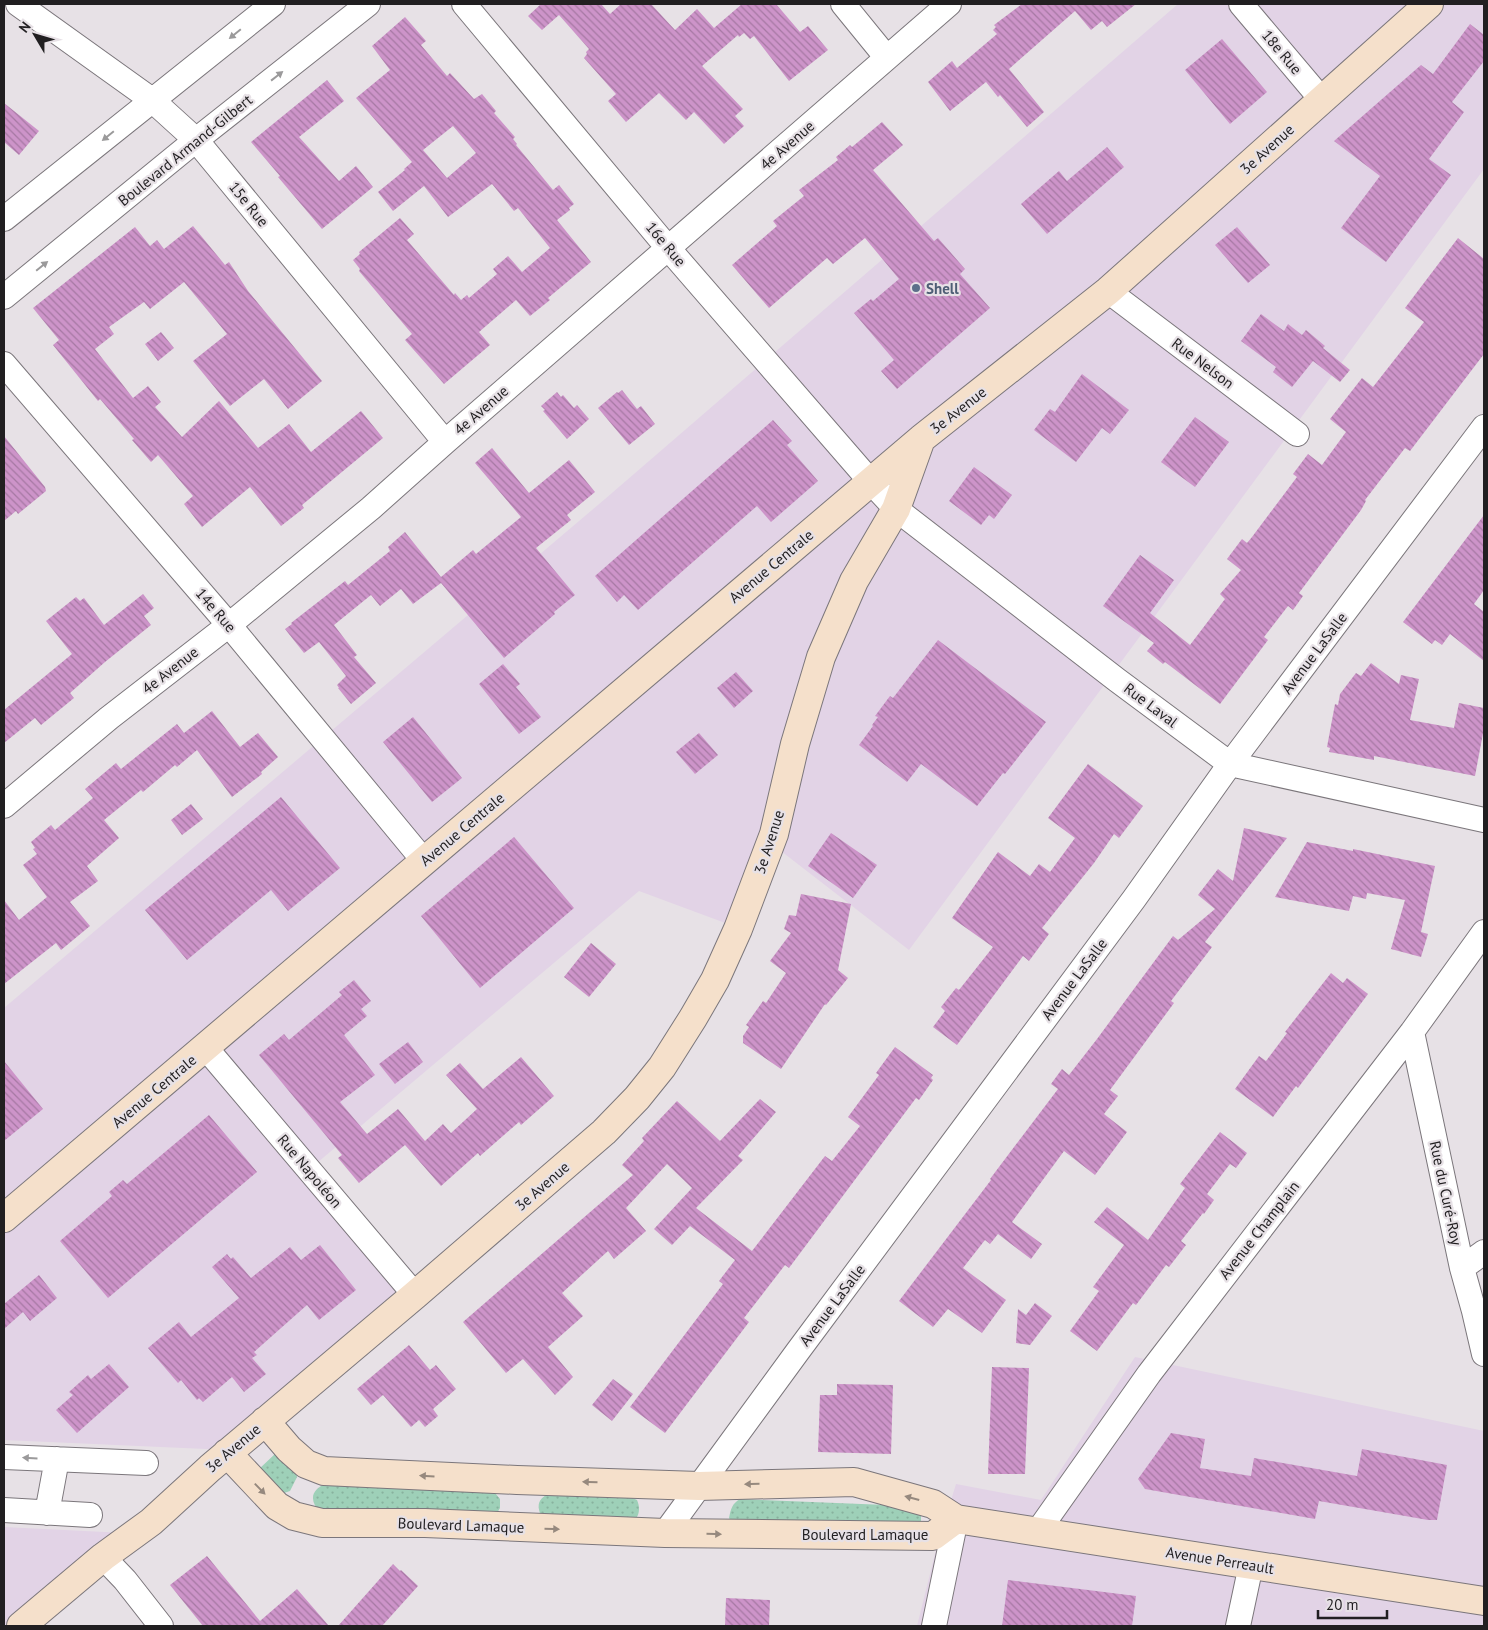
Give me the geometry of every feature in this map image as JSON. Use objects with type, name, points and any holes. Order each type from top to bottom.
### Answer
[{"type":"street","name":"15e Rue","points":[[18,4],[152,100],[196,140],[444,442]]},
{"type":"street","points":[[4,219],[273,4]]},
{"type":"street","name":"Boulevard Armand-Gilbert","points":[[4,297],[196,140],[368,4]]},
{"type":"street","name":"16e Rue","points":[[464,4],[668,248],[871,482]]},
{"type":"street","points":[[843,4],[887,58]]},
{"type":"street","name":"4e Avenue","points":[[4,806],[109,718],[229,624],[371,508],[444,442],[949,4]]},
{"type":"street","name":"18e Rue","points":[[1241,4],[1322,100]]},
{"type":"street","name":"3e Avenue","points":[[21,1626],[102,1557],[151,1522],[265,1421],[416,1295],[604,1132],[638,1098],[662,1067],[693,1018],[715,980],[738,929],[774,834],[795,744],[821,657],[854,581],[896,508],[921,439],[1108,292],[1429,4]]},
{"type":"street","name":"Rue Nelson","points":[[1108,292],[1297,434]]},
{"type":"street","name":"14e Rue","points":[[4,364],[229,624],[424,861]]},
{"type":"street","name":"Avenue LaSalle","points":[[665,1533],[1134,899],[1230,764],[1484,427]]},
{"type":"street","name":"Avenue Centrale","points":[[4,1218],[921,439]]},
{"type":"street","name":"Rue Laval","points":[[871,482],[896,508],[1117,680],[1230,764],[1484,820]]},
{"type":"street","name":"Avenue Champlain","points":[[1038,1532],[1149,1374],[1412,1032],[1484,932]]},
{"type":"street","name":"Rue du Curé-Roy","points":[[1412,1032],[1462,1268],[1479,1310],[1484,1354]]},
{"type":"street","name":"Rue Napoléon","points":[[205,1047],[416,1295]]},
{"type":"street","points":[[1462,1268],[1484,1252]]},
{"type":"street","name":"Boulevard Lamaque","points":[[228,1453],[277,1506],[294,1516],[322,1523],[425,1523],[665,1533],[933,1536],[956,1519],[933,1504],[854,1482],[699,1486],[324,1471],[306,1464],[265,1421]]},
{"type":"street","points":[[4,1457],[146,1463]]},
{"type":"street","points":[[47,1512],[57,1459]]},
{"type":"street","points":[[4,1510],[90,1515]]},
{"type":"street","points":[[934,1626],[956,1519]]},
{"type":"street","name":"Avenue Perreault","points":[[956,1519],[1484,1601]]},
{"type":"street","points":[[102,1557],[125,1580],[161,1626]]},
{"type":"street","points":[[1238,1626],[1251,1565]]},
{"type":"shaded area","points":[[1178,4],[1484,4],[1484,169],[909,950],[768,841],[736,927],[639,891],[311,1168],[415,1292],[228,1450],[4,1440],[4,1008],[605,499]]},
{"type":"shaded area","points":[[1135,1357],[1484,1431],[1484,1626],[917,1626],[936,1550],[956,1484],[1041,1500]]},
{"type":"shaded area","points":[[4,1527],[125,1533],[15,1626],[4,1626]]},
{"type":"green space","points":[[276,1453],[296,1473],[297,1477],[290,1491],[284,1493],[279,1491],[258,1470]]},
{"type":"green space","points":[[327,1483],[487,1490],[495,1493],[500,1499],[500,1508],[496,1515],[320,1512],[314,1503],[313,1495],[318,1488]]},
{"type":"green space","points":[[550,1493],[628,1496],[637,1500],[639,1513],[635,1520],[541,1516],[539,1505],[541,1499]]},
{"type":"green space","points":[[740,1499],[911,1506],[921,1515],[921,1521],[918,1526],[732,1522],[729,1518],[731,1509]]},
{"type":"building","points":[[541,4],[601,4],[610,14],[621,4],[651,4],[675,30],[697,9],[714,28],[742,4],[776,4],[800,32],[808,26],[828,50],[789,81],[754,36],[750,39],[744,33],[739,37],[738,35],[702,66],[743,109],[735,116],[744,126],[724,144],[694,112],[686,120],[659,93],[626,122],[608,101],[616,94],[584,58],[589,49],[559,15],[542,30],[528,16]]},
{"type":"building","points":[[1022,4],[1136,4],[1107,27],[1102,21],[1091,30],[1075,11],[1009,69],[1044,112],[1027,127],[1000,95],[998,97],[986,82],[950,111],[928,82],[952,61],[957,68],[997,34],[993,30],[996,27],[994,25]]},
{"type":"building","points":[[405,17],[426,41],[421,45],[447,76],[450,73],[474,99],[482,94],[496,111],[494,113],[515,137],[513,139],[516,145],[553,190],[559,185],[574,204],[569,208],[570,210],[557,220],[591,262],[548,298],[550,300],[530,316],[516,300],[479,332],[490,345],[444,384],[405,340],[412,334],[359,271],[360,269],[353,260],[360,254],[359,252],[400,218],[414,234],[407,240],[454,295],[455,293],[461,300],[467,295],[469,298],[497,274],[493,269],[508,256],[522,272],[550,248],[518,208],[514,211],[492,184],[448,217],[424,186],[393,211],[378,192],[412,162],[356,98],[390,70],[372,46]],"holes":[[[453,126],[476,153],[447,178],[423,150]]]},
{"type":"building","points":[[1470,24],[1484,35],[1484,61],[1452,102],[1464,112],[1429,159],[1451,175],[1386,262],[1341,228],[1380,176],[1334,141],[1421,65],[1433,74]]},
{"type":"building","points":[[1222,39],[1267,92],[1230,124],[1185,70]]},
{"type":"building","points":[[327,80],[344,101],[299,137],[339,181],[356,166],[373,187],[322,229],[251,142]]},
{"type":"building","points":[[4,103],[39,131],[19,155],[4,142]]},
{"type":"building","points":[[882,122],[903,145],[873,170],[934,241],[938,238],[965,269],[960,274],[990,308],[897,389],[881,371],[894,360],[854,313],[871,299],[873,301],[899,279],[865,238],[833,264],[827,258],[769,308],[732,265],[777,226],[773,221],[804,196],[799,190],[838,160],[836,157],[850,145],[852,147]]},
{"type":"building","points":[[1107,147],[1124,167],[1047,234],[1021,204],[1059,171],[1067,181]]},
{"type":"building","points":[[193,226],[225,265],[229,262],[248,291],[322,381],[288,409],[264,379],[230,406],[193,361],[227,334],[184,282],[150,309],[144,302],[109,327],[114,334],[95,349],[133,398],[148,386],[161,402],[155,407],[182,437],[219,401],[258,448],[289,424],[311,452],[361,411],[383,438],[302,505],[304,508],[281,526],[250,487],[202,527],[184,504],[193,496],[158,455],[151,462],[100,399],[98,401],[53,345],[59,340],[33,308],[135,227],[150,246],[157,240],[164,249]]},
{"type":"building","points":[[1237,227],[1270,265],[1248,283],[1215,245]]},
{"type":"building","points":[[1458,238],[1484,259],[1484,354],[1410,451],[1405,448],[1365,500],[1361,510],[1299,593],[1303,596],[1293,610],[1288,606],[1264,637],[1268,640],[1220,704],[1165,662],[1163,664],[1147,651],[1154,643],[1103,606],[1140,555],[1174,580],[1150,613],[1190,645],[1225,599],[1220,594],[1241,570],[1227,559],[1242,539],[1247,543],[1252,537],[1297,477],[1293,474],[1308,454],[1322,465],[1346,432],[1330,419],[1362,378],[1373,387],[1424,322],[1405,308]]},
{"type":"building","points":[[1261,314],[1284,331],[1288,324],[1302,335],[1306,330],[1325,346],[1323,348],[1350,370],[1340,382],[1313,361],[1292,387],[1273,372],[1276,367],[1241,341]]},
{"type":"building","points":[[161,332],[174,348],[158,361],[145,344]]},
{"type":"building","points":[[1082,374],[1129,410],[1110,434],[1102,428],[1076,462],[1034,430],[1050,409],[1055,412]]},
{"type":"building","points":[[622,390],[637,409],[641,406],[655,424],[629,445],[598,408]]},
{"type":"building","points":[[557,392],[561,397],[563,395],[574,408],[577,405],[589,419],[567,439],[543,411],[545,410],[541,406]]},
{"type":"building","points":[[1195,417],[1229,442],[1195,487],[1161,462]]},
{"type":"building","points":[[773,420],[792,441],[787,445],[818,481],[771,522],[757,506],[638,610],[624,595],[617,602],[595,576]]},
{"type":"building","points":[[4,436],[45,487],[46,491],[18,514],[16,511],[4,521]]},
{"type":"building","points":[[492,448],[529,493],[569,460],[595,492],[567,515],[571,520],[536,548],[575,595],[504,658],[441,583],[413,604],[401,589],[380,606],[371,595],[334,625],[357,655],[354,657],[376,683],[351,704],[337,685],[346,676],[319,642],[304,653],[285,629],[345,581],[348,585],[390,551],[388,547],[405,532],[441,577],[473,550],[476,554],[521,517],[475,463]]},
{"type":"building","points":[[974,467],[1012,495],[994,519],[989,515],[981,525],[949,501]]},
{"type":"building","points":[[1484,515],[1484,590],[1474,604],[1484,612],[1484,661],[1450,634],[1442,645],[1435,640],[1432,644],[1403,622]]},
{"type":"building","points":[[143,594],[154,608],[144,616],[151,625],[70,693],[74,698],[41,725],[35,718],[4,743],[4,710],[72,654],[46,621],[76,597],[80,601],[84,598],[104,625]]},
{"type":"building","points":[[938,640],[1046,722],[977,806],[921,764],[907,782],[859,745],[878,717],[875,716],[890,696],[893,698]]},
{"type":"building","points":[[1371,663],[1399,684],[1401,675],[1419,679],[1410,720],[1454,728],[1459,703],[1484,708],[1484,728],[1475,776],[1374,756],[1374,760],[1329,752],[1330,748],[1327,747],[1335,704],[1338,705],[1340,694],[1356,673],[1361,676]]},
{"type":"building","points":[[503,664],[520,684],[516,687],[541,717],[519,734],[479,684]]},
{"type":"building","points":[[736,672],[753,691],[734,708],[717,688]]},
{"type":"building","points":[[212,711],[240,747],[258,733],[278,757],[261,772],[262,774],[232,797],[197,750],[177,767],[175,765],[143,792],[141,790],[104,820],[119,838],[87,866],[98,881],[70,902],[90,926],[61,950],[56,943],[4,984],[4,900],[19,920],[47,897],[23,865],[37,854],[31,842],[51,825],[55,830],[93,798],[85,789],[116,763],[121,769],[177,724],[184,733]]},
{"type":"building","points":[[413,717],[462,778],[432,802],[383,742]]},
{"type":"building","points":[[699,733],[718,755],[695,774],[676,752]]},
{"type":"building","points":[[1088,764],[1143,806],[1119,838],[1114,834],[1094,863],[1042,928],[1049,934],[1029,961],[1023,956],[957,1045],[933,1027],[945,1011],[941,1007],[956,988],[959,990],[993,947],[952,918],[998,852],[1030,876],[1039,864],[1050,872],[1075,838],[1048,818]]},
{"type":"building","points":[[281,797],[340,868],[288,911],[271,890],[187,960],[145,910]]},
{"type":"building","points":[[191,804],[203,819],[182,835],[171,820]]},
{"type":"building","points":[[1244,828],[1287,838],[1205,942],[1212,947],[1171,1001],[1174,1003],[1110,1090],[1118,1096],[1104,1114],[1127,1132],[1095,1175],[1064,1151],[1012,1222],[1042,1244],[1031,1259],[998,1234],[990,1244],[985,1240],[963,1268],[1006,1300],[982,1333],[948,1309],[933,1327],[899,1301],[1058,1089],[1051,1084],[1062,1069],[1069,1075],[1173,936],[1178,940],[1215,909],[1198,895],[1218,869],[1233,881]]},
{"type":"building","points":[[831,833],[877,865],[853,898],[808,866]]},
{"type":"building","points":[[514,837],[574,908],[480,988],[421,916]]},
{"type":"building","points":[[1307,842],[1353,851],[1353,849],[1435,866],[1421,932],[1428,934],[1421,957],[1391,949],[1405,900],[1367,893],[1366,899],[1353,896],[1349,911],[1275,897]]},
{"type":"building","points":[[801,894],[851,904],[838,970],[848,978],[825,1004],[781,1069],[743,1043],[743,1036],[749,1027],[746,1025],[763,1001],[766,1003],[786,973],[770,961],[791,933],[784,929],[789,915],[796,916]]},
{"type":"building","points":[[591,943],[616,964],[589,997],[564,977]]},
{"type":"building","points":[[1331,973],[1343,983],[1347,978],[1368,994],[1298,1088],[1296,1086],[1273,1117],[1235,1089],[1259,1056],[1266,1061],[1287,1033],[1285,1032]]},
{"type":"building","points":[[354,980],[371,1001],[361,1009],[367,1016],[344,1035],[375,1075],[340,1102],[367,1134],[398,1109],[425,1141],[443,1124],[451,1133],[477,1109],[446,1075],[460,1063],[483,1089],[521,1057],[554,1096],[521,1125],[519,1122],[480,1156],[478,1153],[441,1186],[405,1145],[359,1183],[338,1158],[342,1155],[259,1055],[284,1034],[289,1040],[342,995],[339,992]]},
{"type":"building","points":[[408,1042],[423,1062],[395,1084],[379,1064]]},
{"type":"building","points":[[895,1047],[933,1075],[931,1078],[933,1080],[919,1100],[916,1098],[789,1268],[785,1265],[744,1318],[749,1322],[665,1433],[630,1407],[723,1284],[719,1281],[735,1260],[690,1226],[672,1245],[654,1229],[692,1188],[667,1164],[626,1208],[646,1231],[614,1259],[608,1251],[562,1293],[583,1316],[548,1347],[573,1377],[555,1395],[523,1359],[506,1373],[463,1322],[633,1175],[622,1165],[644,1141],[642,1138],[677,1101],[720,1141],[760,1099],[776,1112],[738,1156],[743,1160],[696,1208],[752,1251],[825,1156],[832,1161],[860,1126],[848,1117],[879,1075],[876,1073]]},
{"type":"building","points":[[4,1061],[43,1109],[4,1141]]},
{"type":"building","points":[[209,1115],[257,1172],[108,1298],[60,1241],[112,1196],[109,1192],[123,1180],[127,1184]]},
{"type":"building","points":[[1220,1132],[1247,1153],[1236,1168],[1230,1164],[1207,1194],[1214,1200],[1181,1241],[1186,1245],[1169,1267],[1166,1265],[1136,1305],[1133,1303],[1097,1351],[1070,1331],[1099,1291],[1093,1287],[1124,1245],[1094,1222],[1107,1207],[1148,1240],[1185,1188],[1180,1184]]},
{"type":"building","points":[[320,1245],[356,1290],[319,1320],[307,1305],[254,1352],[257,1355],[252,1358],[266,1374],[244,1392],[232,1377],[203,1402],[199,1398],[197,1400],[181,1380],[178,1383],[148,1348],[179,1322],[191,1337],[239,1298],[212,1267],[227,1254],[231,1259],[233,1257],[251,1278],[290,1247],[301,1260]]},
{"type":"building","points":[[39,1275],[57,1298],[30,1321],[23,1312],[4,1329],[4,1304]]},
{"type":"building","points":[[1035,1303],[1052,1316],[1030,1345],[1016,1343],[1018,1309],[1026,1315]]},
{"type":"building","points":[[409,1345],[430,1370],[436,1365],[456,1389],[433,1409],[438,1416],[425,1427],[419,1420],[411,1427],[383,1395],[371,1405],[357,1389]]},
{"type":"building","points":[[109,1364],[129,1387],[77,1433],[56,1410],[73,1395],[69,1392],[88,1375],[91,1379]]},
{"type":"building","points":[[992,1367],[1029,1368],[1025,1474],[988,1474]]},
{"type":"building","points":[[613,1379],[633,1394],[612,1421],[592,1405]]},
{"type":"building","points":[[837,1384],[893,1385],[891,1454],[818,1452],[820,1395],[837,1395]]},
{"type":"building","points":[[1171,1433],[1205,1439],[1200,1468],[1251,1476],[1254,1458],[1357,1476],[1362,1449],[1447,1465],[1437,1520],[1319,1501],[1315,1519],[1145,1489],[1138,1479]]},
{"type":"building","points":[[207,1556],[260,1621],[297,1589],[329,1626],[203,1626],[170,1585]]},
{"type":"building","points":[[393,1564],[418,1586],[382,1626],[338,1626]]},
{"type":"building","points":[[1008,1580],[1136,1596],[1132,1626],[1002,1626]]},
{"type":"building","points":[[726,1598],[770,1600],[769,1626],[725,1626]]},
{"type":"place","name":"Shell","points":[[916,288]]}]
